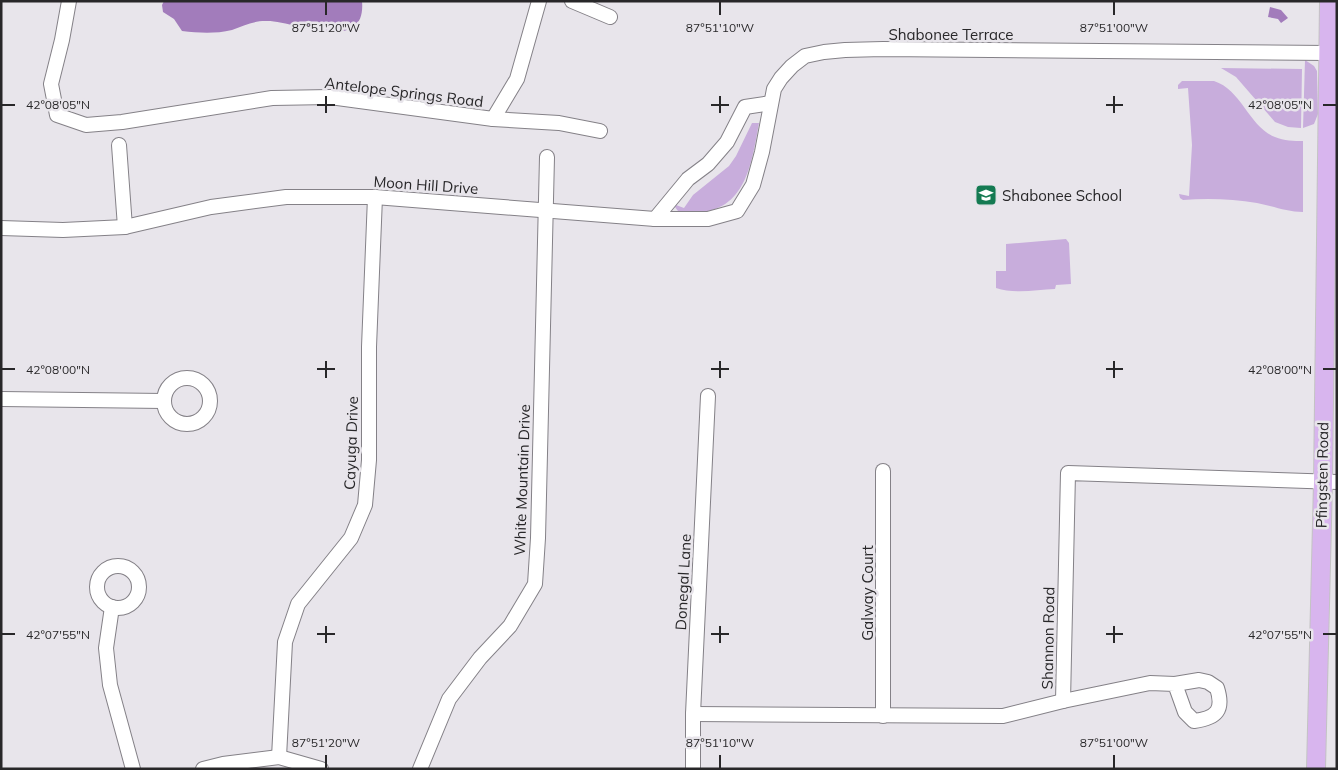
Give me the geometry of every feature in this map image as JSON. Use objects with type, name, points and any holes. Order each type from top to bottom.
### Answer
[{"type":"main road","name":"Pfingsten Road","points":[[1316,769],[1330,482],[1332,136],[1328,53],[1329,1]]},
{"type":"street","name":"Antelope Springs Road","points":[[69,1],[51,84],[57,115],[86,125],[122,122],[272,98],[330,97],[493,119],[559,123],[600,131]]},
{"type":"street","points":[[493,119],[518,79],[539,1]]},
{"type":"street","points":[[572,1],[610,17]]},
{"type":"street","name":"Shabonee Terrace","points":[[771,103],[774,89],[792,66],[805,56],[845,50],[1328,53]]},
{"type":"street","points":[[655,219],[688,180],[708,164],[727,142],[745,107],[771,103]]},
{"type":"street","name":"Moon Hill Drive","points":[[1,228],[63,230],[125,227],[211,206],[277,198],[375,197],[655,219],[708,218],[737,211],[753,185],[762,152],[771,103]]},
{"type":"street","points":[[119,145],[125,227]]},
{"type":"street","name":"White Mountain Drive","points":[[420,769],[449,699],[480,658],[510,626],[535,584],[538,538],[544,210],[547,157]]},
{"type":"street","name":"Cayuga Drive","points":[[279,757],[285,642],[298,604],[351,538],[365,505],[369,460],[369,347],[375,197]]},
{"type":"street","name":"Donegal Lane","points":[[693,769],[708,396]]},
{"type":"street","points":[[1,399],[164,401]]},
{"type":"street","name":"Galway Court","points":[[883,471],[883,716]]},
{"type":"street","name":"Shannon Road","points":[[694,714],[1003,716],[1063,701],[1068,474],[1330,482]]},
{"type":"street","points":[[112,607],[106,648],[110,685],[133,769]]},
{"type":"street","points":[[1063,701],[1150,683],[1175,684]]},
{"type":"street","points":[[203,769],[223,764],[279,757],[321,769]]},
{"type":"shaded area","points":[[164,1],[362,1],[360,18],[353,27],[341,31],[309,29],[277,22],[261,21],[232,30],[207,33],[182,31],[174,19],[163,12],[162,5]]},
{"type":"shaded area","points":[[1270,7],[1281,10],[1288,18],[1281,23],[1278,19],[1268,17]]},
{"type":"shaded area","points":[[1305,60],[1314,66],[1317,71],[1318,114],[1314,124],[1303,128]]},
{"type":"shaded area","points":[[1221,68],[1302,69],[1301,128],[1288,127],[1275,122],[1236,77]]},
{"type":"shaded area","points":[[1182,81],[1214,81],[1232,92],[1258,125],[1266,132],[1282,139],[1303,141],[1303,212],[1257,203],[1211,199],[1183,200],[1180,198],[1179,194],[1189,196],[1192,145],[1188,88],[1178,89],[1178,85]]},
{"type":"shaded area","points":[[752,123],[759,123],[750,166],[738,192],[728,202],[716,209],[701,212],[678,211],[675,207],[676,205],[684,208],[693,195],[729,166]]},
{"type":"shaded area","points":[[1066,239],[1069,243],[1071,284],[1056,285],[1055,289],[1025,291],[1010,291],[996,288],[996,271],[1006,271],[1006,244]]},
{"type":"place","name":"Shabonee School","points":[[986,195]]}]
